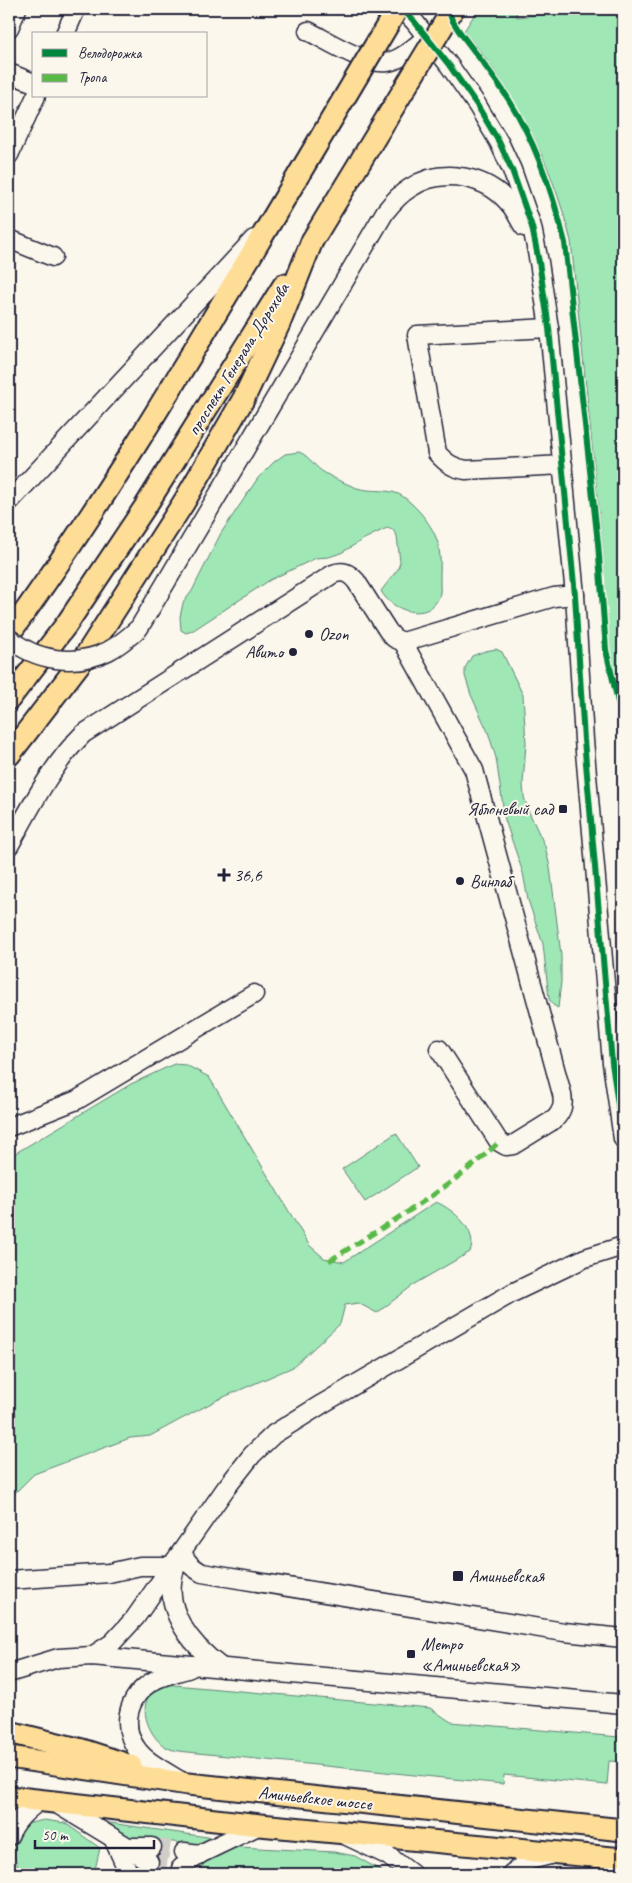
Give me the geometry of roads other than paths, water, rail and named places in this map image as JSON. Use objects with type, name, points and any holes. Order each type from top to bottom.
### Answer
[{"type":"main road","points":[[9,636],[102,497],[204,335],[397,9]]},
{"type":"main road","name":"проспект Генерала Дорохова","points":[[9,699],[66,625],[145,507],[312,241],[453,9]]},
{"type":"main road","points":[[9,755],[86,655],[184,502],[244,398],[280,322],[312,241]]},
{"type":"main road","points":[[9,1732],[82,1750],[188,1784]]},
{"type":"main road","name":"Аминьевское шоссе","points":[[9,1757],[188,1784],[623,1830]]},
{"type":"main road","name":"Аминьевское шоссе","points":[[9,1797],[260,1825],[623,1858]]},
{"type":"street","points":[[9,26],[17,9]]},
{"type":"street","points":[[66,32],[76,9]]},
{"type":"street","points":[[402,9],[426,37],[477,105],[498,142],[512,170],[532,227],[540,262],[549,328],[575,595],[584,740],[611,1054],[623,1139]]},
{"type":"street","points":[[308,31],[349,52],[374,61],[388,62],[402,57],[426,37]]},
{"type":"street","points":[[9,73],[32,82]]},
{"type":"street","points":[[9,155],[35,98]]},
{"type":"street","points":[[9,636],[18,646],[35,654],[52,659],[75,659],[88,658],[107,652],[126,640],[139,628],[385,212],[399,196],[411,187],[433,177],[452,175],[473,179],[493,190],[512,206],[540,262]]},
{"type":"street","points":[[9,502],[273,218]]},
{"type":"street","points":[[9,239],[53,257]]},
{"type":"street","points":[[549,328],[417,336],[437,453],[447,464],[466,470],[563,465]]},
{"type":"street","points":[[9,846],[56,765],[83,734],[332,574],[339,572],[350,574],[388,631],[394,638],[403,642],[474,770],[562,1094],[561,1113],[555,1119],[513,1145],[506,1146],[500,1142],[439,1050]]},
{"type":"street","points":[[403,642],[554,596],[575,595]]},
{"type":"street","points":[[9,1127],[77,1100],[254,994]]},
{"type":"street","points":[[92,1656],[112,1643],[135,1618],[226,1488],[252,1455],[274,1434],[512,1293],[585,1258],[623,1246]]},
{"type":"street","points":[[182,1551],[185,1560],[191,1567],[202,1573],[564,1632],[623,1638]]},
{"type":"street","points":[[182,1551],[172,1583],[174,1612],[188,1635],[205,1656],[222,1668]]},
{"type":"street","points":[[9,1580],[109,1573],[140,1566],[172,1566]]},
{"type":"street","points":[[9,1673],[58,1658],[92,1656],[623,1704]]},
{"type":"street","points":[[188,1784],[145,1758],[133,1744],[128,1730],[129,1710],[136,1695],[156,1680],[196,1666]]},
{"type":"street","points":[[9,1836],[12,1828],[23,1814],[48,1802],[120,1842],[150,1854]]},
{"type":"street","points":[[189,1862],[260,1825]]},
{"type":"street","points":[[340,1832],[387,1855],[412,1874]]},
{"type":"street","points":[[120,1842],[129,1874]]},
{"type":"street","points":[[511,1874],[530,1860],[551,1855],[581,1855]]},
{"type":"tunnel","points":[[152,1847],[184,1852]]},
{"type":"tunnel","points":[[149,1862],[181,1868]]},
{"type":"place","name":"Ozon","points":[[309,634]]},
{"type":"place","name":"Авито","points":[[293,652]]},
{"type":"place","name":"Яблоневый сад","points":[[563,809]]},
{"type":"place","name":"36,6","points":[[224,875]]},
{"type":"place","name":"Винлаб","points":[[460,881]]},
{"type":"place","name":"Аминьевская","points":[[458,1576]]},
{"type":"place","name":"Метро «Аминьевская»","points":[[411,1654]]}]
